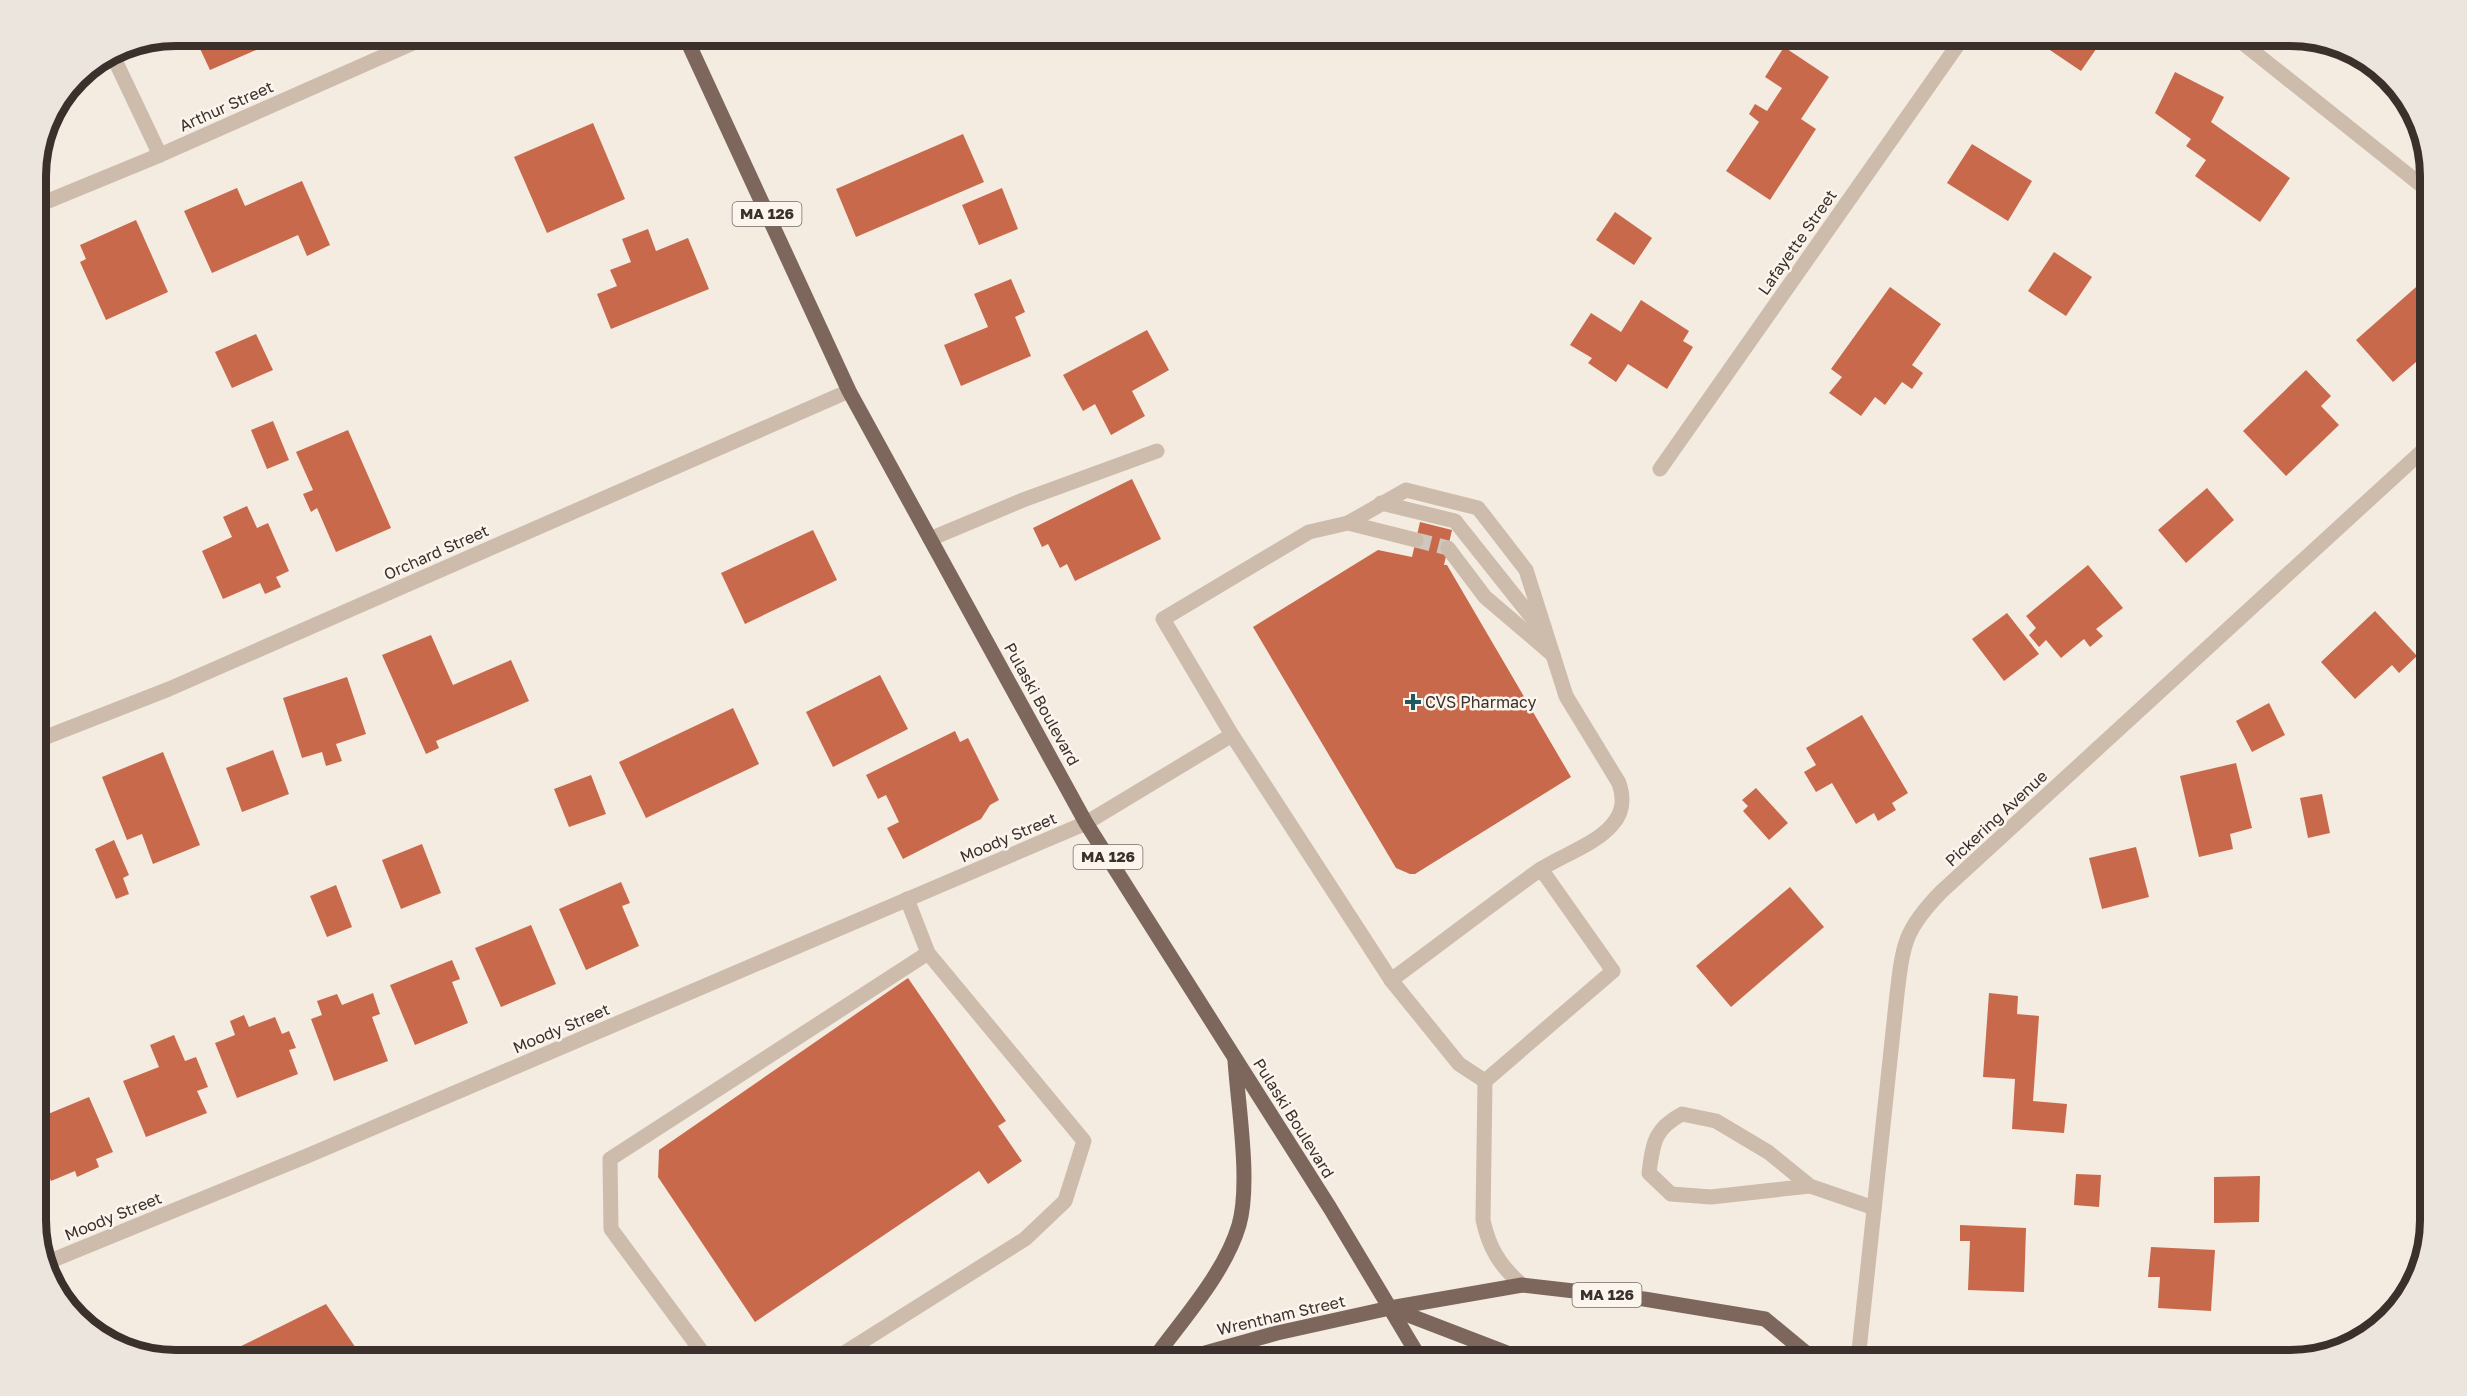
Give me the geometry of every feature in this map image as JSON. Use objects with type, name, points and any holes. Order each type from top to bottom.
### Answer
[{"type":"main road","name":"Pulaski Boulevard","points":[[690,47],[849,392],[1086,823],[1235,1057],[1415,1350]]},
{"type":"main road","points":[[1160,1350],[1226,1257],[1239,1225],[1243,1166],[1235,1057]]},
{"type":"main road","name":"MA 126","points":[[1390,1308],[1522,1285],[1644,1299],[1765,1319],[1798,1350]]},
{"type":"main road","points":[[1390,1308],[1499,1350]]},
{"type":"main road","name":"Wrentham Street","points":[[1216,1350],[1277,1333],[1390,1308]]},
{"type":"street","name":"Lafayette Street","points":[[1660,469],[1957,46]]},
{"type":"street","points":[[2247,46],[2420,184]]},
{"type":"street","name":"Arthur Street","points":[[47,201],[160,155],[404,47]]},
{"type":"street","points":[[116,62],[160,155]]},
{"type":"street","name":"Orchard Street","points":[[47,737],[169,689],[849,392]]},
{"type":"street","points":[[930,539],[1023,500],[1157,451]]},
{"type":"street","name":"Pickering Avenue","points":[[1859,1350],[1900,965],[1906,937],[1921,913],[2420,453]]},
{"type":"street","points":[[1391,980],[1541,869],[1602,834],[1613,825],[1621,811],[1623,795],[1619,783],[1566,696],[1526,570],[1478,508],[1406,489],[1348,523],[1309,532],[1163,619],[1232,735],[1391,980],[1459,1064],[1485,1081]]},
{"type":"street","points":[[1381,503],[1455,521],[1547,636]]},
{"type":"street","points":[[1348,523],[1416,540]]},
{"type":"street","points":[[1448,548],[1485,597],[1553,655]]},
{"type":"street","name":"Moody Street","points":[[53,1260],[307,1156],[1086,823],[1232,735]]},
{"type":"street","points":[[1522,1285],[1495,1257],[1487,1239],[1484,1220],[1485,1081],[1613,971],[1541,869]]},
{"type":"street","points":[[849,1350],[1025,1239],[1065,1201],[1084,1141],[928,953],[907,899]]},
{"type":"street","points":[[701,1350],[611,1229],[610,1160],[928,953]]},
{"type":"street","points":[[1810,1186],[1711,1197],[1671,1194],[1649,1173],[1653,1141],[1666,1123],[1682,1114],[1716,1121],[1768,1152],[1810,1186],[1874,1208]]},
{"type":"building","points":[[2044,46],[2098,46],[2081,71]]},
{"type":"building","points":[[199,47],[263,47],[210,70]]},
{"type":"building","points":[[1784,47],[1829,77],[1801,119],[1816,129],[1770,200],[1726,171],[1759,122],[1749,114],[1755,104],[1767,111],[1782,88],[1765,77]]},
{"type":"building","points":[[2175,72],[2224,97],[2211,122],[2290,178],[2260,222],[2195,176],[2206,160],[2186,146],[2191,139],[2155,113]]},
{"type":"building","points":[[593,123],[625,199],[547,233],[514,157]]},
{"type":"building","points":[[963,134],[984,182],[856,237],[836,189]]},
{"type":"building","points":[[1972,144],[2032,181],[2008,221],[1947,183]]},
{"type":"building","points":[[302,181],[330,245],[307,256],[298,235],[212,273],[184,211],[237,188],[245,206]]},
{"type":"building","points":[[1002,188],[1018,229],[979,245],[962,205]]},
{"type":"building","points":[[1615,212],[1652,238],[1634,265],[1596,240]]},
{"type":"building","points":[[136,220],[168,292],[106,320],[80,262],[86,259],[80,245]]},
{"type":"building","points":[[648,229],[656,251],[688,238],[709,289],[611,329],[597,294],[617,286],[610,270],[631,262],[622,239]]},
{"type":"building","points":[[2054,252],[2092,277],[2066,316],[2028,291]]},
{"type":"building","points":[[1011,279],[1025,312],[1015,317],[1031,356],[961,386],[944,345],[988,327],[974,294]]},
{"type":"building","points":[[2420,283],[2420,358],[2393,382],[2356,340]]},
{"type":"building","points":[[1890,287],[1941,324],[1912,365],[1923,373],[1912,389],[1902,382],[1885,405],[1875,397],[1861,416],[1829,393],[1842,377],[1831,369]]},
{"type":"building","points":[[1641,300],[1689,331],[1683,341],[1693,347],[1667,389],[1628,364],[1616,382],[1588,363],[1592,358],[1570,345],[1591,313],[1621,332]]},
{"type":"building","points":[[1147,330],[1169,370],[1132,391],[1145,416],[1111,435],[1095,404],[1083,411],[1063,375]]},
{"type":"building","points":[[256,334],[273,370],[232,388],[215,352]]},
{"type":"building","points":[[2306,370],[2331,396],[2321,406],[2339,425],[2286,476],[2243,431]]},
{"type":"building","points":[[273,421],[289,460],[267,469],[251,430]]},
{"type":"building","points":[[348,430],[391,528],[336,552],[317,508],[311,512],[303,494],[313,490],[296,452]]},
{"type":"building","points":[[1132,479],[1161,539],[1075,581],[1067,564],[1060,568],[1048,544],[1042,547],[1033,528]]},
{"type":"building","points":[[2207,488],[2234,520],[2186,563],[2158,530]]},
{"type":"building","points":[[247,506],[257,528],[268,523],[289,571],[276,577],[281,587],[265,594],[260,583],[223,599],[202,551],[232,537],[223,517]]},
{"type":"building","name":"CVS Pharmacy","points":[[1420,522],[1452,530],[1444,565],[1447,565],[1571,777],[1415,874],[1410,874],[1396,868],[1253,627],[1378,550],[1412,557]]},
{"type":"building","points":[[813,530],[837,580],[745,624],[721,573]]},
{"type":"building","points":[[2088,565],[2123,608],[2096,629],[2103,636],[2090,647],[2084,639],[2061,658],[2046,640],[2039,647],[2029,635],[2036,628],[2026,616]]},
{"type":"building","points":[[2375,611],[2417,656],[2399,673],[2392,665],[2355,699],[2321,662]]},
{"type":"building","points":[[2007,613],[2039,654],[2004,681],[1972,639]]},
{"type":"building","points":[[431,635],[453,685],[511,660],[529,701],[436,741],[439,748],[426,754],[382,655]]},
{"type":"building","points":[[880,675],[908,729],[833,767],[806,712]]},
{"type":"building","points":[[347,677],[366,734],[336,744],[342,761],[326,766],[322,752],[302,758],[283,698]]},
{"type":"building","points":[[2269,703],[2285,735],[2252,752],[2236,721]]},
{"type":"building","points":[[733,708],[759,764],[646,818],[619,762]]},
{"type":"building","points":[[1862,715],[1908,793],[1892,803],[1896,810],[1878,821],[1874,813],[1856,824],[1832,783],[1816,792],[1804,772],[1816,765],[1806,748]]},
{"type":"building","points":[[955,731],[960,742],[968,738],[999,800],[990,805],[981,819],[903,859],[887,828],[899,822],[886,795],[878,799],[866,775]]},
{"type":"building","points":[[273,750],[289,794],[242,812],[226,768]]},
{"type":"building","points":[[163,752],[200,845],[153,864],[142,834],[127,840],[102,777]]},
{"type":"building","points":[[2236,763],[2252,828],[2230,834],[2233,849],[2199,857],[2180,776]]},
{"type":"building","points":[[591,775],[606,814],[569,827],[554,789]]},
{"type":"building","points":[[1756,788],[1788,823],[1769,840],[1743,811],[1748,806],[1742,800]]},
{"type":"building","points":[[2322,794],[2330,833],[2308,838],[2300,798]]},
{"type":"building","points":[[114,840],[129,875],[123,878],[129,894],[116,899],[95,849]]},
{"type":"building","points":[[422,844],[441,893],[401,909],[382,860]]},
{"type":"building","points":[[2136,847],[2149,897],[2102,909],[2089,858]]},
{"type":"building","points":[[621,882],[630,903],[622,906],[639,946],[586,970],[559,909]]},
{"type":"building","points":[[336,885],[352,927],[327,937],[310,896]]},
{"type":"building","points":[[1790,887],[1824,927],[1731,1007],[1696,966]]},
{"type":"building","points":[[531,925],[556,984],[501,1007],[475,948]]},
{"type":"building","points":[[452,960],[460,979],[452,982],[468,1023],[415,1045],[390,985]]},
{"type":"building","points":[[908,978],[1006,1121],[998,1126],[1022,1161],[988,1184],[979,1171],[755,1322],[658,1177],[659,1150]]},
{"type":"building","points":[[373,993],[380,1014],[372,1017],[388,1061],[334,1081],[311,1019],[322,1015],[317,1001],[337,994],[342,1005]]},
{"type":"building","points":[[1989,993],[2018,996],[2017,1014],[2039,1016],[2033,1101],[2067,1104],[2064,1133],[2012,1129],[2015,1079],[1983,1077]]},
{"type":"building","points":[[244,1015],[249,1027],[275,1017],[282,1034],[289,1031],[296,1048],[289,1050],[298,1074],[237,1098],[215,1043],[235,1035],[230,1021]]},
{"type":"building","points":[[174,1035],[185,1061],[196,1057],[208,1087],[197,1091],[207,1113],[146,1137],[123,1081],[159,1067],[150,1045]]},
{"type":"building","points":[[89,1097],[113,1152],[96,1159],[99,1167],[77,1177],[75,1171],[51,1181],[47,1172],[47,1114]]},
{"type":"building","points":[[2076,1174],[2101,1175],[2099,1207],[2074,1205]]},
{"type":"building","points":[[2260,1176],[2259,1222],[2214,1223],[2214,1177]]},
{"type":"building","points":[[1960,1225],[2026,1228],[2024,1292],[1968,1290],[1970,1241],[1960,1241]]},
{"type":"building","points":[[2151,1247],[2215,1250],[2211,1311],[2158,1308],[2160,1277],[2148,1277]]},
{"type":"building","points":[[326,1304],[357,1350],[233,1350]]},
{"type":"tunnel","points":[[1416,540],[1448,548]]},
{"type":"place","name":"CVS Pharmacy","points":[[1413,702]]}]
